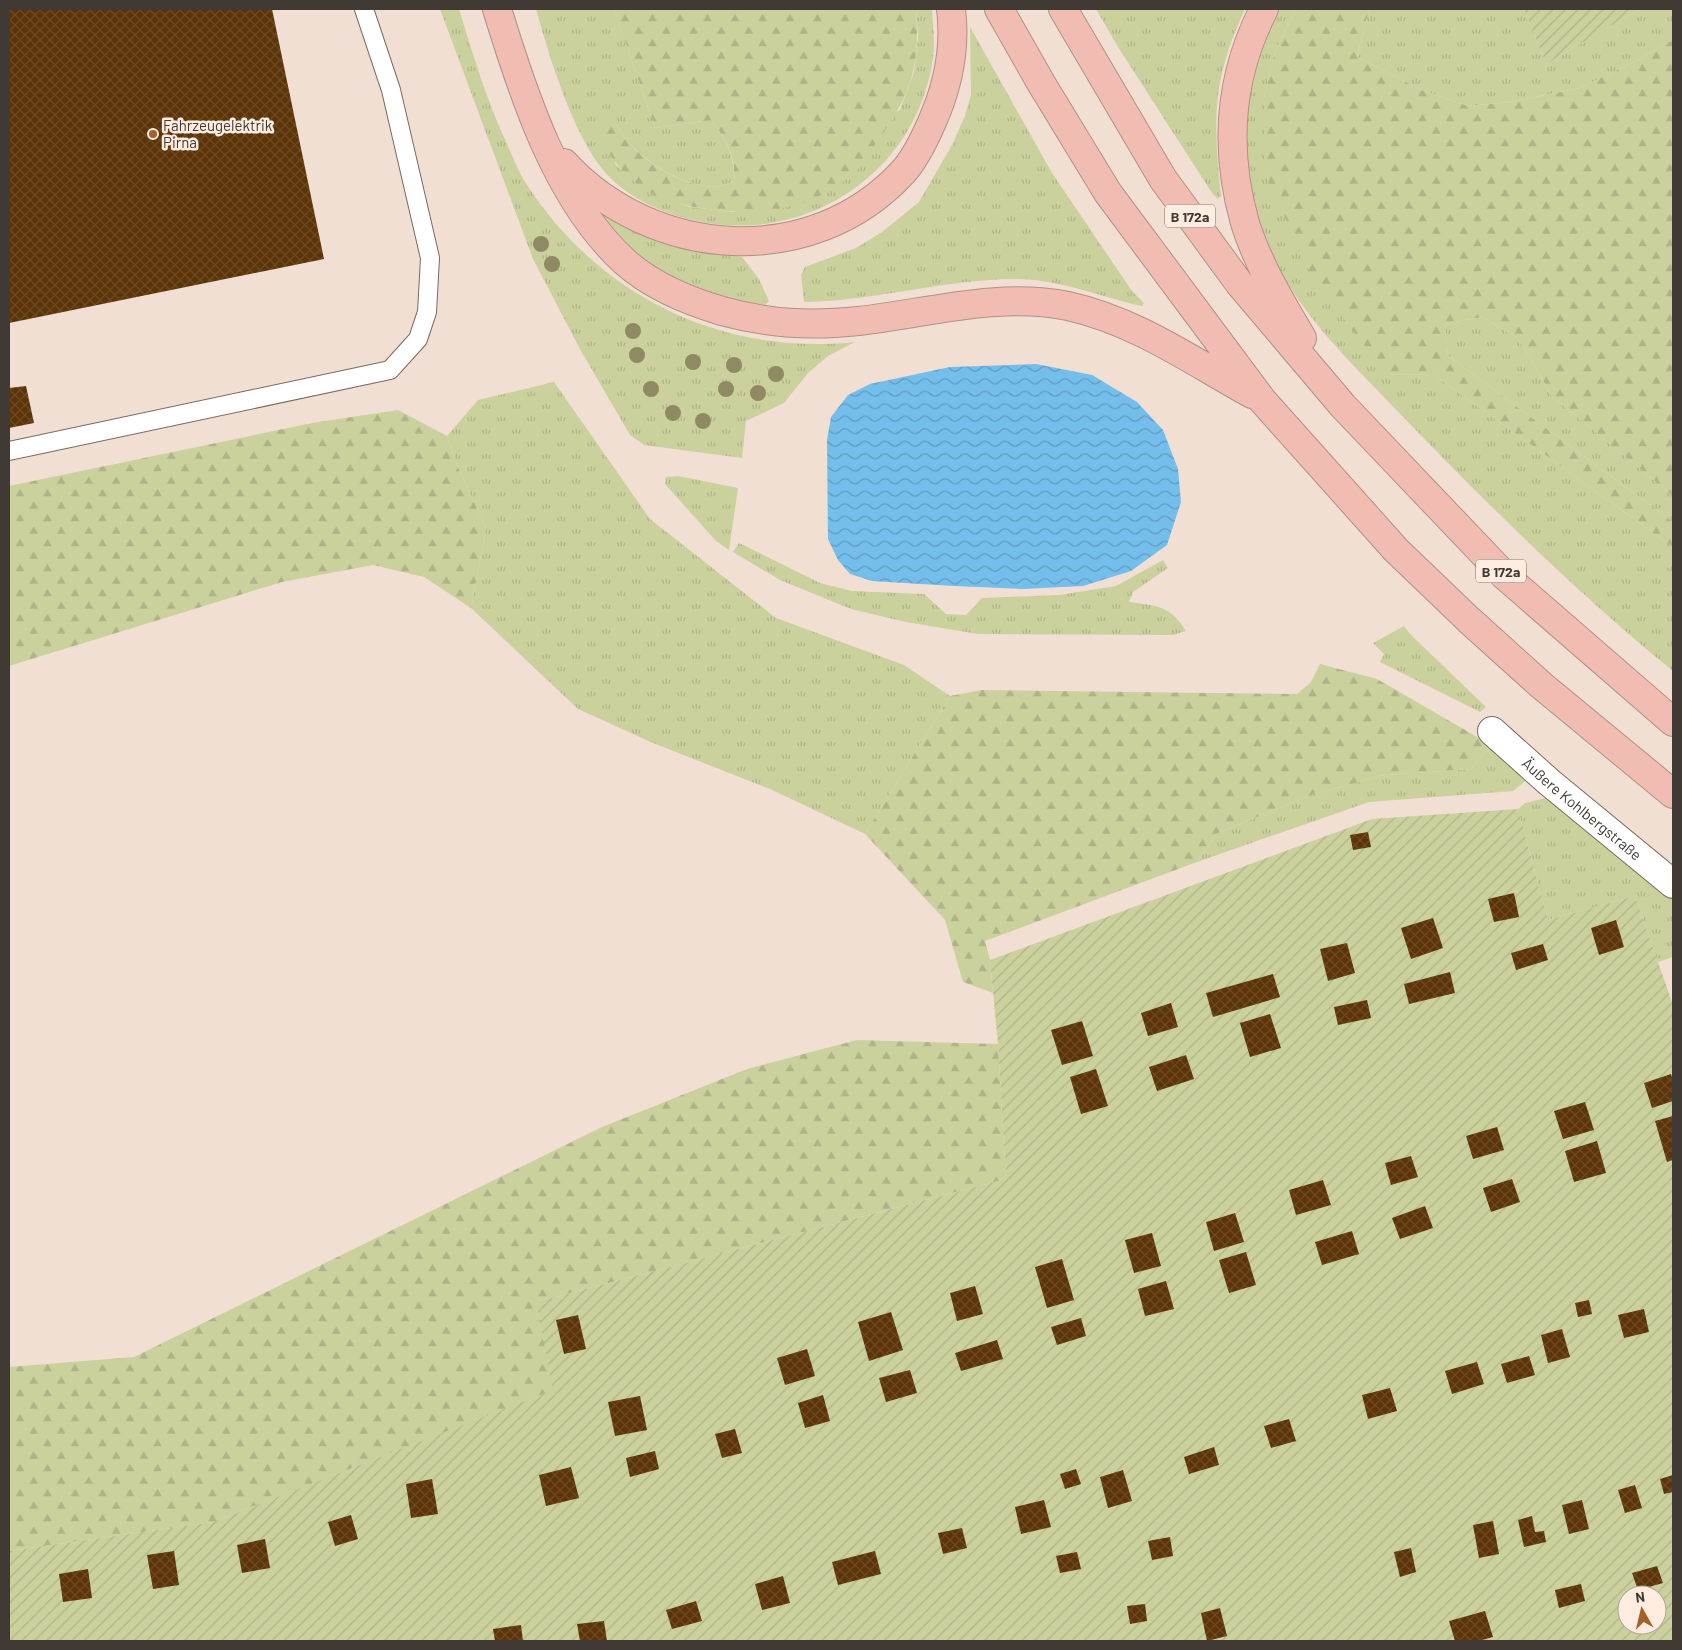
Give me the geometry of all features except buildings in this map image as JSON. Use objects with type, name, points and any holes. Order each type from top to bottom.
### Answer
[{"type":"highway","points":[[497,9],[529,106],[582,212],[611,248],[627,264],[661,287],[700,304],[775,323],[820,325],[978,304],[1020,301],[1067,306],[1118,321],[1148,334],[1262,400]]},
{"type":"highway","points":[[547,145],[591,189],[634,216],[663,228],[714,241],[743,243],[801,234],[856,211],[882,193],[905,170],[926,134],[942,99],[952,61],[951,9]]},
{"type":"highway","points":[[999,9],[1041,83],[1108,193],[1262,400],[1396,550],[1469,620],[1548,691],[1673,794]]},
{"type":"highway","name":"B 172a","points":[[1063,9],[1163,179],[1239,283],[1343,406],[1506,576],[1673,722]]},
{"type":"highway","points":[[1264,9],[1243,59],[1234,98],[1232,142],[1236,177],[1246,224],[1264,266],[1283,305],[1343,406]]},
{"type":"street","name":"Äußere Kohlbergstraße","points":[[1492,731],[1549,782],[1673,884]]},
{"type":"lane","points":[[9,451],[390,370],[418,339],[427,312],[430,258],[391,90],[364,9]]},
{"type":"green space","points":[[440,9],[459,9],[493,111],[524,180],[557,224],[590,259],[628,288],[669,311],[712,328],[758,339],[806,344],[855,342],[828,356],[808,373],[784,403],[746,421],[742,458],[644,445],[630,435],[581,351],[533,259]]},
{"type":"green space","points":[[536,9],[614,9],[655,128],[711,120],[725,141],[733,164],[734,181],[721,186],[692,183],[677,178],[663,170],[649,161],[628,142],[615,123],[615,164],[638,185],[658,196],[690,207],[734,212],[900,110],[914,72],[918,37],[916,9],[932,9],[933,58],[923,99],[904,136],[879,167],[849,193],[813,211],[775,222],[734,226],[692,220],[656,208],[633,196],[604,171],[593,156],[572,116],[555,71]]},
{"type":"green space","points":[[614,9],[916,9],[917,46],[915,63],[906,92],[890,123],[854,173],[839,185],[807,201],[772,210],[735,212],[696,207],[665,200],[638,185],[618,165],[592,126],[615,123],[626,140],[637,151],[662,170],[677,178],[707,186],[721,186],[734,181],[732,156],[729,148],[711,120],[655,128]]},
{"type":"green space","points":[[1096,9],[1245,9],[1226,57],[1221,79],[1216,122],[1221,196],[1218,199],[1212,193],[1118,47]]},
{"type":"green space","points":[[1280,9],[1296,9],[1275,52],[1264,98],[1264,170],[1388,375],[1433,374],[1673,547],[1673,671],[1571,582],[1473,488],[1325,334],[1305,309],[1288,283],[1273,256],[1261,228],[1253,201],[1248,173],[1247,145],[1248,117],[1258,61]]},
{"type":"green space","points":[[1296,9],[1369,9],[1357,57],[1424,91],[1468,106],[1510,102],[1580,88],[1638,60],[1673,40],[1673,496],[1552,396],[1518,338],[1482,317],[1445,324],[1447,355],[1673,522],[1673,547],[1433,374],[1388,375],[1313,280],[1264,170],[1264,98],[1275,52]]},
{"type":"green space","points":[[1369,9],[1524,9],[1546,64],[1640,9],[1673,9],[1673,40],[1638,60],[1580,88],[1510,102],[1468,106],[1424,91],[1357,57]]},
{"type":"green space","points":[[1524,9],[1640,9],[1546,64]]},
{"type":"green space","points":[[970,27],[1052,173],[1132,291],[1144,303],[1142,306],[1064,285],[1016,279],[963,282],[857,298],[804,302],[801,275],[805,267],[856,248],[882,232],[919,202],[952,145],[965,116],[971,94]]},
{"type":"green space","points":[[591,200],[631,227],[657,241],[688,249],[742,257],[759,279],[769,301],[765,305],[722,296],[682,281],[663,271],[627,247],[611,233],[602,222]]},
{"type":"green space","points":[[1482,317],[1518,338],[1552,396],[1673,496],[1673,522],[1447,355],[1445,324]]},
{"type":"green space","points":[[554,382],[650,519],[776,618],[904,665],[950,696],[865,834],[770,789],[653,743],[578,709],[471,608],[486,528],[457,465],[447,436],[478,400]]},
{"type":"green space","points":[[398,410],[447,436],[457,465],[486,528],[471,608],[424,577],[373,565],[282,582],[9,666],[9,486],[312,423]]},
{"type":"green space","points":[[678,476],[738,488],[729,550],[716,541],[665,484],[666,477]]},
{"type":"green space","points":[[739,543],[820,583],[852,591],[924,594],[946,614],[966,615],[982,598],[1059,595],[1116,586],[1163,560],[1168,568],[1133,592],[1129,602],[1155,606],[1168,611],[1180,622],[1186,631],[1173,635],[978,634],[906,622],[851,609],[780,580],[733,552]]},
{"type":"green space","points":[[1404,626],[1486,707],[1480,712],[1380,662],[1384,654],[1373,643]]},
{"type":"green space","points":[[1320,664],[1377,679],[1491,745],[1471,769],[1384,775],[1311,795],[1216,834],[1197,862],[985,941],[990,960],[993,993],[963,982],[945,920],[865,834],[950,696],[982,690],[1297,694],[1311,682]]},
{"type":"green space","points":[[1491,745],[1528,779],[1513,791],[1369,802],[1197,862],[1216,834],[1311,795],[1384,775],[1471,769]]},
{"type":"green space","points":[[1546,798],[1673,900],[1673,957],[1658,962],[1635,896],[1548,920],[1518,809],[1525,803]]},
{"type":"green space","points":[[1518,809],[1548,920],[1635,896],[1673,1005],[1673,1641],[9,1641],[9,1551],[213,1522],[553,1390],[536,1302],[1006,1179],[998,1044],[990,960],[1372,819]]},
{"type":"green space","points":[[857,1040],[998,1044],[1006,1179],[536,1302],[554,1390],[213,1522],[9,1551],[9,1367],[134,1357],[602,1127],[747,1069]]},
{"type":"water","points":[[1036,364],[1092,375],[1137,402],[1163,430],[1178,469],[1181,502],[1167,545],[1131,571],[1083,586],[1023,589],[954,586],[872,581],[850,574],[838,560],[828,539],[827,440],[831,417],[848,395],[870,384],[950,367]]},
{"type":"place","name":"Fahrzeugelektrik Pirna","points":[[153,134]]}]
